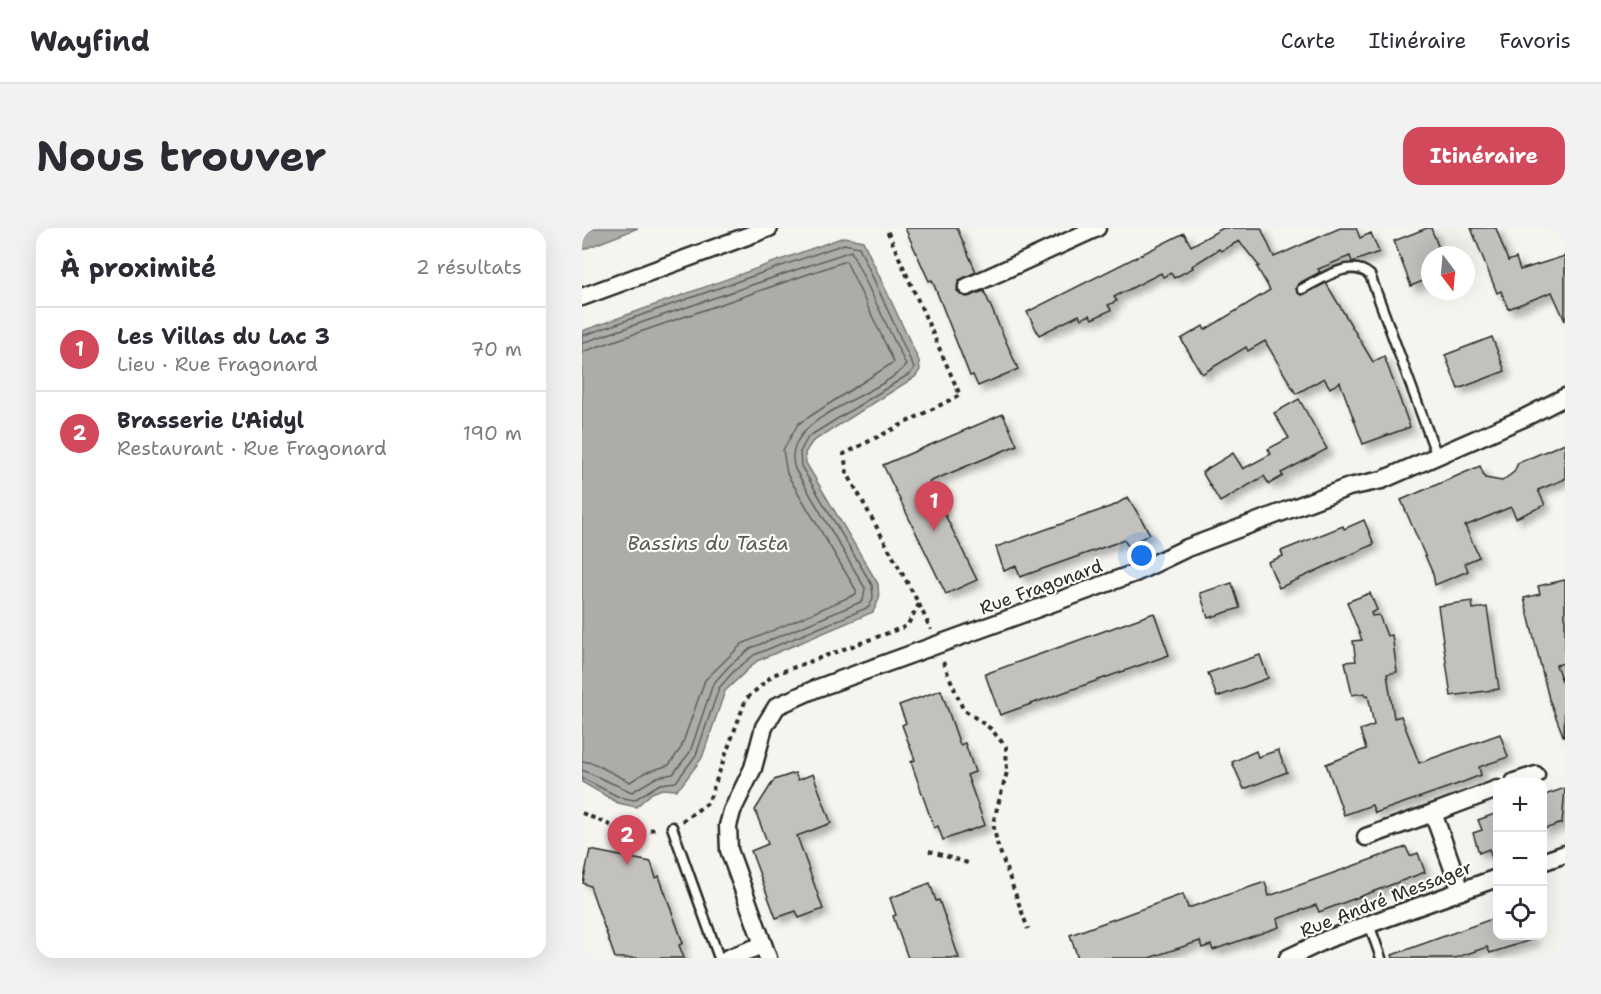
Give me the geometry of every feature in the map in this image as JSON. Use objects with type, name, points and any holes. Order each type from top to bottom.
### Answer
[{"type":"street","points":[[582,297],[769,228]]},
{"type":"street","points":[[967,287],[1097,228]]},
{"type":"street","name":"Rue Fragonard","points":[[766,952],[729,850],[728,826],[732,811],[753,768],[764,727],[777,706],[815,689],[1135,573],[1187,548],[1349,487],[1382,480],[1526,417],[1565,397]]},
{"type":"street","points":[[1526,778],[1536,774]]},
{"type":"street","points":[[1366,837],[1493,790]]},
{"type":"street","points":[[1433,813],[1461,891]]},
{"type":"street","points":[[1547,860],[1565,854]]},
{"type":"street","name":"Rue André Messager","points":[[1288,958],[1328,939],[1493,879]]},
{"type":"street","points":[[728,958],[766,952]]},
{"type":"lane","points":[[1302,289],[1350,267],[1363,268],[1370,275],[1437,456]]},
{"type":"lane","points":[[672,827],[719,958]]},
{"type":"lane","points":[[1369,924],[1381,958]]},
{"type":"path","points":[[886,228],[960,395],[844,454],[847,473],[919,604],[963,709],[991,729],[1006,747],[1007,772],[993,823],[997,843],[1028,929]]},
{"type":"path","points":[[582,813],[626,832],[672,827],[708,803],[746,699],[773,675],[907,626],[919,604]]},
{"type":"path","points":[[929,851],[971,864]]},
{"type":"water","points":[[582,228],[638,228],[582,250]]},
{"type":"water","name":"Bassins du Tasta","points":[[844,237],[863,241],[919,361],[920,370],[915,377],[812,442],[805,453],[806,463],[878,584],[879,599],[873,612],[757,661],[725,691],[702,758],[681,786],[676,790],[662,789],[652,793],[636,807],[618,803],[582,782],[582,331]]},
{"type":"building","points":[[905,228],[957,228],[976,272],[959,280],[957,291],[967,297],[984,291],[1018,369],[978,386],[973,375],[970,376],[932,280],[929,281]]},
{"type":"building","points":[[1223,228],[1261,228],[1274,257],[1340,228],[1356,228],[1360,238],[1371,233],[1379,252],[1352,262],[1350,256],[1318,269],[1320,272],[1299,283],[1296,289],[1302,295],[1326,283],[1373,362],[1384,356],[1410,427],[1363,444],[1340,382],[1330,388],[1324,378],[1296,394],[1265,341],[1248,351],[1246,347],[1202,374],[1181,339],[1203,326],[1205,330],[1270,290],[1257,267],[1259,266],[1239,241],[1221,251],[1219,249],[1192,266],[1193,268],[1174,278],[1171,273],[1163,277],[1161,273],[1114,297],[1117,301],[1108,305],[1111,310],[1092,319],[1090,315],[1081,319],[1079,315],[1039,335],[1027,312],[1184,233],[1191,246]]},
{"type":"building","points":[[1431,228],[1438,246],[1421,246],[1421,282],[1411,286],[1394,241]]},
{"type":"building","points":[[1471,228],[1496,228],[1508,261],[1516,258],[1520,270],[1565,256],[1565,321],[1552,292],[1508,309],[1501,291],[1497,293]]},
{"type":"building","points":[[1492,337],[1505,371],[1458,389],[1445,355]]},
{"type":"building","points":[[1299,399],[1327,449],[1281,473],[1283,476],[1269,484],[1264,476],[1220,502],[1202,472],[1233,453],[1243,469],[1271,454],[1268,449],[1289,438],[1274,413]]},
{"type":"building","points":[[1003,414],[1017,445],[929,482],[977,580],[946,594],[883,465]]},
{"type":"building","points":[[1565,443],[1565,479],[1538,490],[1545,505],[1516,518],[1511,507],[1465,526],[1479,557],[1465,563],[1468,571],[1435,585],[1433,574],[1401,500],[1480,466],[1485,478],[1502,481],[1514,472],[1518,463]]},
{"type":"building","points":[[1128,497],[1150,534],[1128,546],[1124,540],[1020,577],[1016,566],[1004,571],[996,547],[1115,505]]},
{"type":"building","points":[[1364,520],[1374,544],[1279,588],[1268,562],[1283,556],[1281,551]]},
{"type":"building","points":[[1565,580],[1565,663],[1556,665],[1565,689],[1564,738],[1549,699],[1524,598],[1540,594],[1538,586]]},
{"type":"building","points":[[1232,583],[1240,608],[1208,618],[1200,593]]},
{"type":"building","points":[[1370,593],[1377,610],[1371,613],[1372,616],[1379,615],[1387,636],[1392,635],[1397,672],[1387,674],[1394,718],[1401,716],[1419,763],[1500,734],[1508,757],[1479,767],[1481,775],[1458,784],[1375,813],[1372,805],[1344,815],[1326,764],[1366,749],[1360,730],[1374,725],[1368,695],[1365,696],[1365,693],[1352,695],[1345,662],[1356,661],[1353,641],[1362,640],[1347,602]]},
{"type":"building","points":[[1472,601],[1473,609],[1487,607],[1499,689],[1451,696],[1438,606]]},
{"type":"building","points":[[1154,613],[1169,655],[1000,715],[985,674]]},
{"type":"building","points":[[1260,655],[1268,678],[1217,697],[1208,673]]},
{"type":"building","points":[[941,690],[960,745],[965,743],[975,772],[967,775],[985,825],[943,840],[938,826],[934,828],[911,762],[915,760],[902,725],[906,723],[899,705]]},
{"type":"building","points":[[1278,750],[1287,772],[1244,789],[1232,762],[1256,751],[1258,757]]},
{"type":"building","points":[[795,773],[798,780],[813,774],[831,823],[797,836],[823,909],[799,918],[796,911],[776,918],[751,851],[768,844],[755,810],[774,780]]},
{"type":"building","points":[[1565,788],[1562,823],[1547,828],[1547,794]]},
{"type":"building","points":[[1493,814],[1493,862],[1489,849],[1479,853],[1473,833],[1482,830],[1478,820]]},
{"type":"building","points":[[1406,847],[1410,856],[1418,853],[1425,872],[1319,912],[1316,905],[1277,919],[1279,927],[1213,950],[1211,945],[1202,948],[1200,941],[1149,958],[1078,958],[1070,935],[1183,894],[1188,908],[1265,882],[1269,896]]},
{"type":"building","points":[[590,850],[651,862],[656,878],[659,876],[683,943],[679,945],[684,958],[615,958],[590,886],[583,883]]},
{"type":"building","points":[[930,883],[936,901],[939,900],[959,958],[908,958],[893,916],[896,915],[890,898]]},
{"type":"building","points":[[1493,918],[1493,940],[1531,940],[1490,953],[1487,947],[1455,958],[1393,958],[1392,955]]},
{"type":"place","name":"Les Villas du Lac 3","points":[[934,531]]},
{"type":"place","name":"Brasserie L'Aidyl","points":[[627,865]]}]
